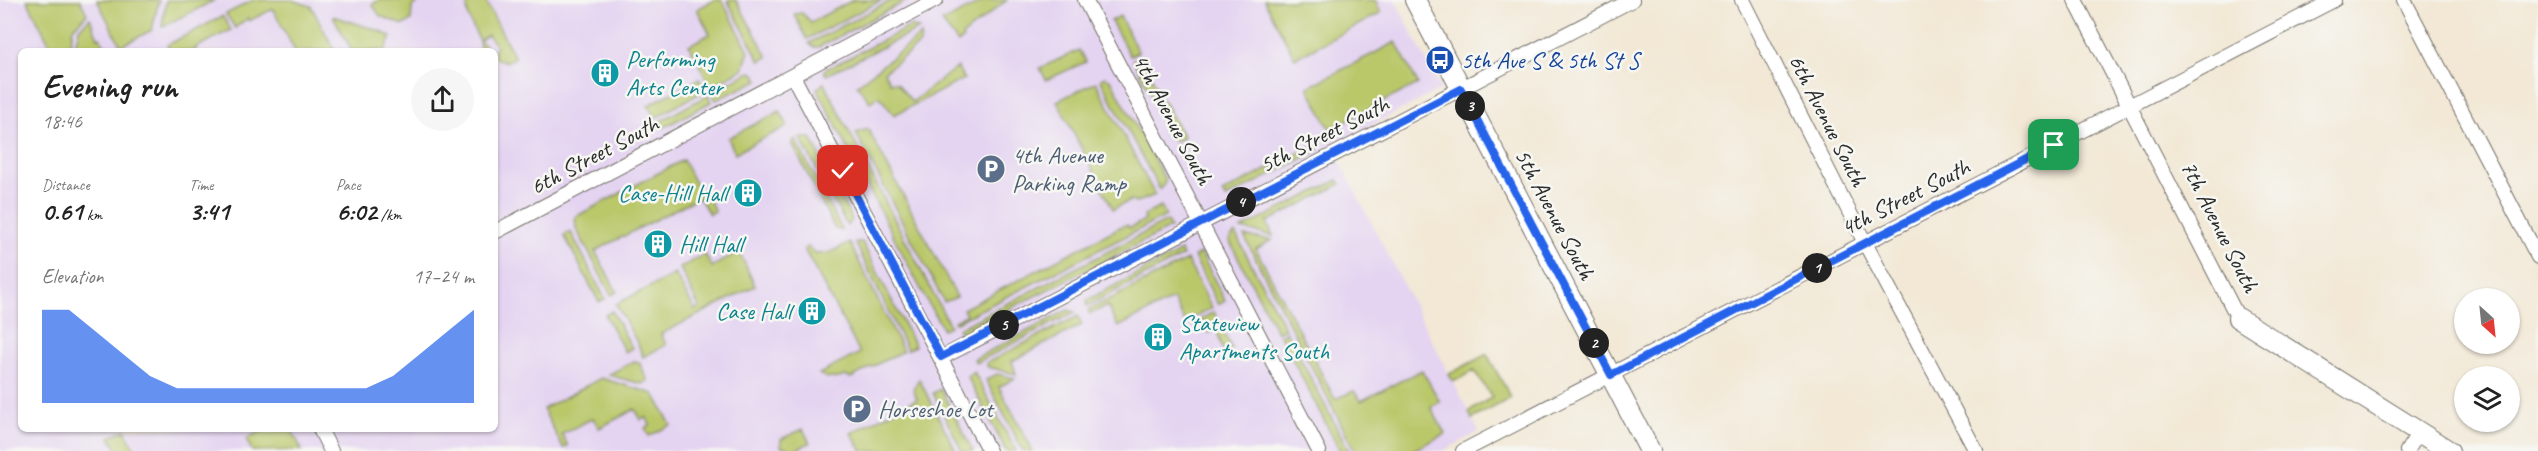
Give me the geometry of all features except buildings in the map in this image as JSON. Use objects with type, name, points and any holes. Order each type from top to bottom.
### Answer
[{"type":"street","name":"6th Street South","points":[[498,230],[936,0]]},
{"type":"street","name":"4th Avenue South","points":[[1085,0],[1319,451]]},
{"type":"street","name":"5th Avenue South","points":[[1415,0],[1650,451]]},
{"type":"street","name":"5th Street South","points":[[941,357],[1632,0]]},
{"type":"street","name":"6th Avenue South","points":[[1742,0],[1865,243],[1976,451]]},
{"type":"street","name":"7th Avenue South","points":[[2075,0],[2238,318],[2449,451]]},
{"type":"street","name":"4th Street South","points":[[1463,451],[2334,0]]},
{"type":"street","points":[[2404,0],[2538,257]]},
{"type":"street","points":[[793,76],[989,451]]},
{"type":"street","points":[[322,432],[331,451]]},
{"type":"street","points":[[2407,451],[2419,432]]},
{"type":"shaded area","points":[[0,0],[1395,0],[1441,89],[1332,146],[1479,432],[1443,451],[0,451]]},
{"type":"green space","points":[[27,0],[80,0],[87,14],[73,28],[70,48],[51,48]]},
{"type":"green space","points":[[97,0],[159,0],[152,30],[121,46]]},
{"type":"green space","points":[[166,0],[215,0],[162,27]]},
{"type":"green space","points":[[253,0],[292,0],[311,6],[333,48],[293,48],[273,9],[249,21],[248,18],[235,28],[226,14]]},
{"type":"green space","points":[[379,0],[422,0],[412,7],[411,21],[403,25],[380,16],[372,4]]},
{"type":"green space","points":[[468,0],[485,0],[515,58],[506,62],[498,59],[498,48],[495,48],[488,35],[480,40],[487,48],[480,48],[467,8]]},
{"type":"green space","points":[[714,0],[722,0],[749,51],[743,69],[712,86],[706,85],[707,80],[689,45],[710,34],[697,9]]},
{"type":"green space","points":[[727,0],[736,0],[768,57],[760,61]]},
{"type":"green space","points":[[853,0],[882,0],[807,39],[794,14],[802,13],[811,22]]},
{"type":"green space","points":[[892,0],[908,0],[819,47],[813,47],[809,43]]},
{"type":"green space","points":[[985,0],[1007,0],[962,36],[963,39],[958,43],[942,22]]},
{"type":"green space","points":[[1264,0],[1375,0],[1381,13],[1295,58]]},
{"type":"green space","points":[[223,16],[231,30],[195,48],[168,48],[167,45]]},
{"type":"green space","points":[[333,16],[380,31],[391,37],[386,48],[350,48]]},
{"type":"green space","points":[[1120,16],[1138,52],[1130,56],[1111,21]]},
{"type":"green space","points":[[90,18],[98,38],[100,37],[106,48],[75,48],[79,28]]},
{"type":"green space","points":[[911,26],[919,29],[826,75],[824,70]]},
{"type":"green space","points":[[921,35],[920,44],[884,72],[890,82],[897,83],[912,102],[957,67],[964,79],[894,115],[879,96],[870,102],[857,85]]},
{"type":"green space","points":[[1396,42],[1418,84],[1330,129],[1308,87]]},
{"type":"green space","points":[[1079,50],[1086,62],[1046,80],[1040,68]]},
{"type":"green space","points":[[1141,57],[1161,95],[1153,98],[1133,60]]},
{"type":"green space","points":[[750,72],[754,73],[759,80],[716,100],[711,91]]},
{"type":"green space","points":[[1105,77],[1111,80],[1166,181],[1160,190],[1102,83],[1101,79]]},
{"type":"green space","points":[[699,79],[706,90],[655,118],[648,105]]},
{"type":"green space","points":[[1096,82],[1155,195],[1135,203],[1132,200],[1113,209],[1057,101]]},
{"type":"green space","points":[[824,83],[950,326],[943,329],[930,307],[817,89]]},
{"type":"green space","points":[[708,95],[711,102],[663,128],[655,124]]},
{"type":"green space","points":[[1163,100],[1184,137],[1175,142],[1155,104]]},
{"type":"green space","points":[[780,111],[788,126],[735,153],[728,138]]},
{"type":"green space","points":[[868,129],[957,297],[944,302],[856,133]]},
{"type":"green space","points":[[800,138],[811,138],[852,220],[847,226]]},
{"type":"green space","points":[[795,139],[842,230],[835,229],[792,143]]},
{"type":"green space","points":[[1318,143],[1319,150],[1226,198],[1222,193]]},
{"type":"green space","points":[[683,160],[700,193],[704,191],[715,211],[709,214],[699,197],[595,251],[617,292],[611,295],[576,228],[575,217]]},
{"type":"green space","points":[[1338,180],[1341,184],[1267,222],[1273,236],[1241,229]]},
{"type":"green space","points":[[1161,207],[1166,216],[955,323],[954,321],[966,315],[963,309],[1122,226],[1127,225],[1130,228],[1145,220],[1144,215]]},
{"type":"green space","points":[[1167,221],[1170,228],[961,333],[958,329]]},
{"type":"green space","points":[[571,232],[605,299],[599,302],[564,235]]},
{"type":"green space","points":[[1235,233],[1285,328],[1277,332],[1229,240]]},
{"type":"green space","points":[[1244,236],[1272,240],[1256,249],[1335,399],[1354,391],[1361,401],[1422,370],[1440,402],[1431,407],[1445,434],[1412,451],[1355,451]]},
{"type":"green space","points":[[855,242],[862,242],[915,346],[907,350]]},
{"type":"green space","points":[[850,243],[903,351],[851,378],[846,376],[829,378],[819,374],[860,353],[804,249],[808,247],[816,254],[828,253]]},
{"type":"green space","points":[[739,251],[755,286],[661,334],[666,345],[643,357],[616,304],[675,274],[695,310],[699,307],[680,268],[705,254],[712,267]]},
{"type":"green space","points":[[1181,251],[1183,256],[1087,306],[1087,300]]},
{"type":"green space","points":[[1201,253],[1225,301],[1218,305],[1194,257]]},
{"type":"green space","points":[[1187,260],[1212,308],[1185,322],[1173,299],[1118,327],[1107,306],[1090,314],[1088,310]]},
{"type":"green space","points":[[1068,310],[1075,312],[976,363],[974,359]]},
{"type":"green space","points":[[612,311],[632,348],[625,352],[605,315]]},
{"type":"green space","points":[[1214,312],[1232,349],[1224,353],[1217,331],[1208,333],[1201,319]]},
{"type":"green space","points":[[1078,316],[1082,325],[1012,361],[1016,374],[988,367],[986,363]]},
{"type":"green space","points":[[1286,331],[1349,451],[1340,451],[1280,335]]},
{"type":"green space","points":[[1487,354],[1511,398],[1472,419],[1469,412],[1492,397],[1474,371],[1453,382],[1449,374]]},
{"type":"green space","points":[[634,361],[639,362],[648,381],[642,384],[608,375]]},
{"type":"green space","points":[[974,372],[1016,451],[1006,451],[967,376]]},
{"type":"green space","points":[[997,374],[1015,378],[999,387],[1033,451],[1023,451],[986,380]]},
{"type":"green space","points":[[601,378],[654,394],[671,425],[649,436],[645,428],[650,425],[646,417],[641,420],[635,409],[599,428],[593,418],[562,434],[568,446],[563,448],[543,409]]},
{"type":"green space","points":[[919,379],[956,451],[862,451],[851,433],[917,399],[913,389]]},
{"type":"green space","points":[[941,389],[973,451],[962,451],[933,393]]},
{"type":"green space","points":[[803,429],[810,443],[793,451],[781,446],[781,439]]},
{"type":"green space","points":[[126,432],[136,451],[118,451],[110,437]]},
{"type":"green space","points":[[259,432],[293,432],[302,450],[252,451],[246,439]]},
{"type":"place","name":"5th Ave S & 5th St S","points":[[1440,60]]},
{"type":"place","name":"Performing Arts Center","points":[[605,73]]},
{"type":"place","name":"4th Avenue Parking Ramp","points":[[991,169]]},
{"type":"place","name":"Case-Hill Hall","points":[[748,193]]},
{"type":"place","name":"Hill Hall","points":[[658,244]]},
{"type":"place","name":"Case Hall","points":[[812,311]]},
{"type":"place","name":"Stateview Apartments South","points":[[1158,337]]},
{"type":"place","name":"Horseshoe Lot","points":[[857,409]]},
{"type":"route","points":[[843,171],[941,357],[1461,89],[1611,375],[2054,145]]}]
